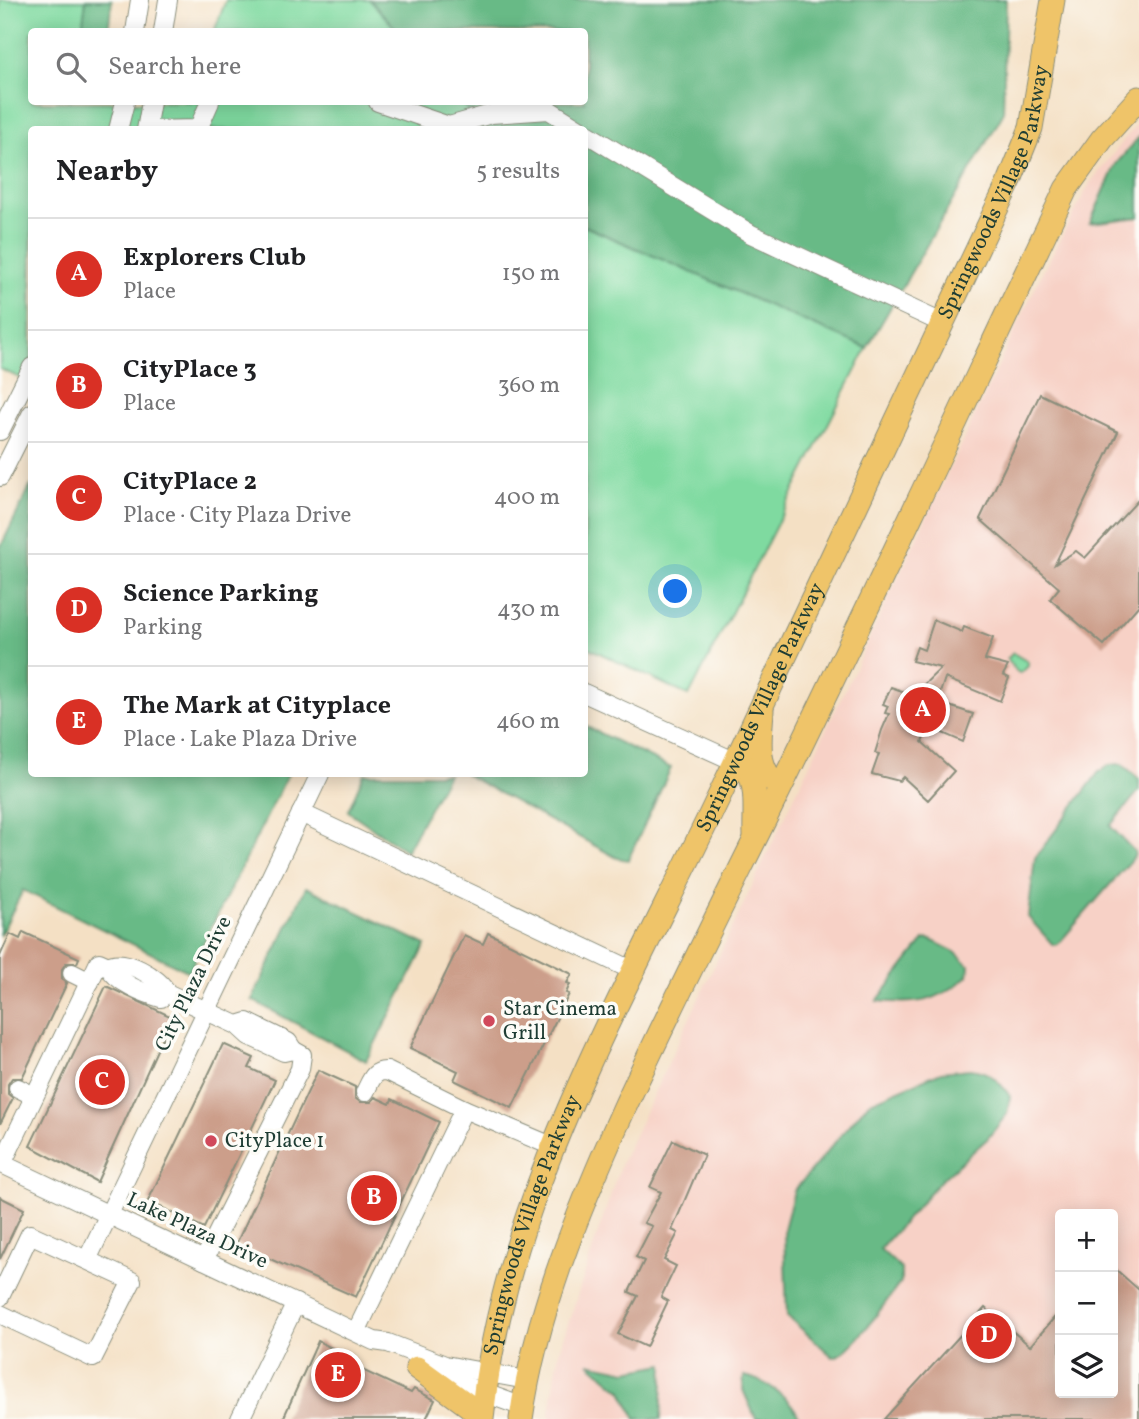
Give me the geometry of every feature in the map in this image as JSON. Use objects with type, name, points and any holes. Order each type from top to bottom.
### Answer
[{"type":"main road","name":"Springwoods Village Parkway","points":[[482,1419],[486,1382],[500,1314],[554,1147],[634,971],[740,764],[762,703],[1010,180],[1031,128],[1053,0]]},
{"type":"main road","name":"Springwoods Village Parkway","points":[[522,1413],[527,1380],[563,1256],[592,1181],[675,997],[755,838],[777,781],[1066,189],[1102,139],[1139,98]]},
{"type":"main road","points":[[762,703],[761,757],[764,769],[777,781]]},
{"type":"main road","points":[[740,764],[751,774],[755,838]]},
{"type":"main road","points":[[417,1368],[469,1406],[482,1419]]},
{"type":"street","points":[[136,28],[140,0]]},
{"type":"street","points":[[164,28],[168,0]]},
{"type":"street","points":[[119,126],[124,105]]},
{"type":"street","points":[[147,126],[150,105]]},
{"type":"street","points":[[199,126],[209,105]]},
{"type":"street","points":[[387,105],[449,126],[491,114],[549,110],[575,126]]},
{"type":"street","points":[[588,134],[751,234],[942,323]]},
{"type":"street","points":[[0,431],[4,412],[28,373]]},
{"type":"street","points":[[4,412],[28,420]]},
{"type":"street","points":[[0,477],[28,425]]},
{"type":"street","points":[[588,695],[777,781]]},
{"type":"street","name":"City Plaza Drive","points":[[87,1261],[319,777]]},
{"type":"street","points":[[301,813],[634,971]]},
{"type":"street","points":[[1,1163],[99,962],[108,967],[114,963],[124,963],[164,985],[167,993],[237,1025],[249,1036],[284,1052],[293,1050],[302,1055],[300,1069],[205,1260]]},
{"type":"street","points":[[72,973],[90,982]]},
{"type":"street","points":[[365,1092],[374,1075],[380,1071],[387,1072],[464,1109],[554,1147]]},
{"type":"street","points":[[18,1088],[34,1096]]},
{"type":"street","points":[[356,1332],[464,1109]]},
{"type":"street","name":"Lake Plaza Drive","points":[[1,1163],[374,1341],[388,1343],[486,1382],[522,1413]]},
{"type":"street","points":[[0,1297],[30,1234],[132,1281],[93,1358],[0,1314]]},
{"type":"street","points":[[240,1419],[296,1303]]},
{"type":"street","name":"Lake Plaza Drive","points":[[374,1341],[383,1351],[417,1368],[486,1382],[527,1380]]},
{"type":"shaded area","points":[[1139,121],[1139,1419],[549,1419],[559,1351],[621,1163],[1042,273],[1090,183]]},
{"type":"green space","points":[[0,0],[86,0],[82,28],[28,28],[28,105],[464,105],[484,126],[28,126],[28,382],[0,369]]},
{"type":"green space","points":[[86,0],[112,0],[108,28],[82,28]]},
{"type":"green space","points":[[226,0],[370,0],[395,28],[216,28]]},
{"type":"green space","points":[[370,0],[1006,0],[1003,114],[867,348],[588,227],[588,126],[484,126],[464,105],[588,105],[588,28],[395,28]]},
{"type":"green space","points":[[1139,137],[1139,217],[1090,223],[1116,164]]},
{"type":"green space","points":[[588,228],[867,348],[689,696],[588,647]]},
{"type":"green space","points":[[28,491],[28,777],[286,777],[189,972],[23,890],[0,936],[0,548]]},
{"type":"green space","points":[[1013,653],[1028,662],[1028,666],[1021,673],[1017,672],[1007,659]]},
{"type":"green space","points":[[588,727],[671,768],[628,860],[617,858],[470,777],[588,777]]},
{"type":"green space","points":[[1122,764],[1139,779],[1139,791],[1110,826],[1135,852],[1134,857],[1058,944],[1053,945],[1028,917],[1035,858],[1099,772],[1109,765]]},
{"type":"green space","points":[[363,777],[446,777],[406,851],[348,811]]},
{"type":"green space","points":[[306,887],[426,945],[366,1061],[252,1000]]},
{"type":"green space","points":[[929,939],[955,952],[969,965],[968,976],[946,992],[926,1000],[904,1003],[877,1001],[924,940]]},
{"type":"green space","points":[[970,1069],[988,1074],[1006,1090],[1010,1096],[1007,1114],[987,1139],[940,1181],[880,1249],[901,1269],[901,1282],[850,1346],[833,1357],[787,1316],[784,1229],[794,1191],[868,1103],[941,1072]]},
{"type":"green space","points":[[589,1363],[627,1371],[664,1364],[661,1419],[636,1419],[622,1391]]},
{"type":"green space","points":[[744,1376],[777,1391],[791,1404],[800,1419],[756,1419],[743,1390]]},
{"type":"building","points":[[1040,394],[1118,432],[1055,564],[1076,551],[1085,558],[1139,499],[1139,605],[1104,645],[1050,599],[1059,588],[980,519]]},
{"type":"building","points":[[934,620],[962,632],[964,627],[993,638],[985,660],[1008,666],[1003,675],[1009,678],[1000,701],[945,678],[937,702],[973,714],[963,742],[929,727],[922,742],[954,771],[928,800],[903,777],[899,781],[872,774],[879,754],[875,753],[889,714],[885,713],[888,706],[883,704],[891,687],[913,695],[941,668],[912,661],[917,647],[924,650]]},
{"type":"building","points":[[23,932],[79,958],[77,963],[66,963],[62,969],[62,979],[67,983],[22,1078],[12,1078],[8,1084],[8,1094],[13,1098],[0,1124],[0,956],[10,934],[20,939]]},
{"type":"building","name":"Star Cinema Grill","points":[[488,933],[572,974],[567,983],[570,984],[566,993],[569,994],[512,1108],[454,1080],[458,1071],[410,1048],[464,935],[483,944]]},
{"type":"building","points":[[106,986],[172,1017],[97,1182],[30,1146]]},
{"type":"building","name":"CityPlace 1","points":[[223,1044],[254,1058],[249,1068],[275,1080],[204,1228],[148,1201]]},
{"type":"building","points":[[318,1070],[355,1087],[355,1098],[360,1102],[371,1102],[375,1097],[390,1104],[392,1099],[439,1122],[356,1297],[236,1244]]},
{"type":"building","points":[[673,1140],[704,1155],[672,1230],[678,1233],[664,1260],[676,1266],[661,1297],[668,1301],[646,1347],[618,1334],[638,1296],[629,1292],[644,1261],[636,1257],[652,1226],[644,1223],[661,1192],[650,1187]]},
{"type":"building","points":[[0,1197],[24,1209],[0,1259]]},
{"type":"building","points":[[1118,1271],[1139,1290],[1139,1419],[884,1419],[985,1308],[1030,1346],[1055,1317],[1055,1398],[1118,1398]]},
{"type":"building","points":[[318,1341],[349,1357],[347,1363],[411,1393],[414,1389],[435,1400],[426,1419],[283,1419]]},
{"type":"place","name":"Explorers Club","points":[[923,710]]},
{"type":"place","name":"Star Cinema Grill","points":[[489,1021]]},
{"type":"place","name":"CityPlace 2","points":[[102,1082]]},
{"type":"place","name":"CityPlace 1","points":[[211,1141]]},
{"type":"place","name":"CityPlace 3","points":[[374,1198]]},
{"type":"place","name":"Science Parking","points":[[989,1336]]},
{"type":"place","name":"The Mark at Cityplace","points":[[338,1375]]}]
